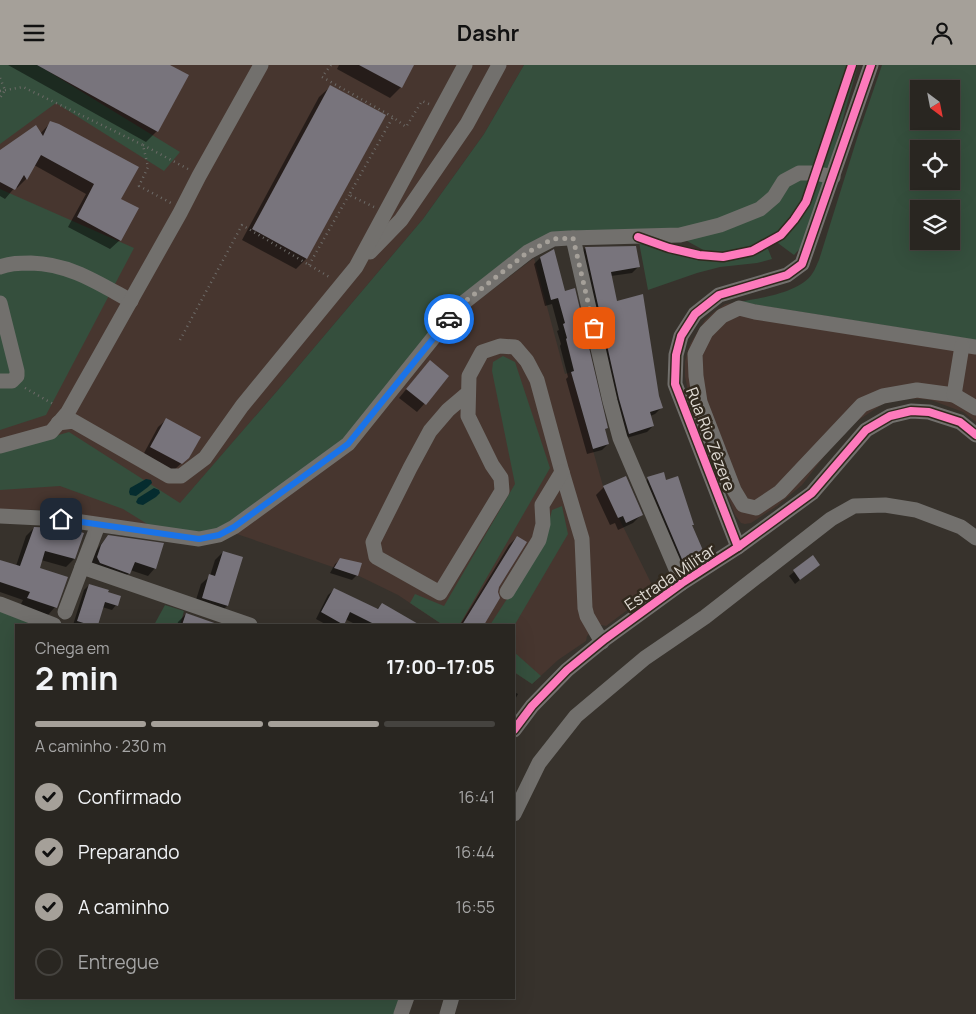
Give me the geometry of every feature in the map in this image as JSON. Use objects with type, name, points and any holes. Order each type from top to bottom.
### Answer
[{"type":"street","points":[[0,446],[51,432],[63,418],[131,301],[261,65]]},
{"type":"street","points":[[356,267],[465,65]]},
{"type":"street","points":[[63,418],[73,421],[169,476],[181,476],[205,458],[242,405],[356,267],[402,220],[467,124],[499,65]]},
{"type":"street","name":"Rua Rio Zêzere","points":[[738,547],[675,384],[676,355],[681,337],[695,314],[719,295],[787,275],[802,264],[871,65]]},
{"type":"street","points":[[0,516],[61,519],[199,539],[219,535],[234,527],[348,444],[458,307],[528,252],[553,239],[680,235],[720,225],[760,209],[774,197],[784,181],[799,173],[815,173],[833,177]]},
{"type":"street","points":[[573,238],[620,438],[682,583]]},
{"type":"street","points":[[0,267],[19,263],[43,263],[68,269],[86,276],[131,301]]},
{"type":"street","points":[[0,303],[17,371],[17,376],[6,381]]},
{"type":"street","points":[[954,395],[969,347],[740,308],[722,316],[706,332],[695,354],[700,402],[734,490],[743,505],[756,508],[780,492],[862,405],[883,396],[917,390],[954,395],[976,407]]},
{"type":"street","points":[[468,393],[448,410],[430,431],[373,543],[376,557],[440,593],[502,491],[501,478],[492,465],[468,416],[469,376],[482,353],[500,346],[515,347],[527,361],[537,379],[582,539],[587,617],[602,642]]},
{"type":"street","name":"Estrada Militar","points":[[515,728],[560,676],[602,642],[682,583],[738,547],[812,493],[866,430],[890,416],[911,411],[929,412],[960,421],[976,435]]},
{"type":"street","points":[[507,592],[539,540],[543,524],[542,505],[562,472]]},
{"type":"street","points":[[515,812],[539,763],[576,716],[645,658],[705,617],[831,519],[854,506],[884,505],[916,510],[961,527],[976,538]]},
{"type":"street","points":[[65,612],[98,525]]},
{"type":"street","points":[[82,567],[247,624]]},
{"type":"street","points":[[0,604],[51,624]]},
{"type":"street","points":[[401,1014],[406,999]]},
{"type":"street","points":[[447,1014],[451,999]]},
{"type":"path","points":[[331,65],[322,77],[393,117]]},
{"type":"path","points":[[0,78],[5,90]]},
{"type":"path","points":[[0,91],[23,87],[143,145],[199,176]]},
{"type":"path","points":[[0,98],[5,90]]},
{"type":"path","points":[[143,145],[148,167],[139,186],[171,202],[171,208],[180,213]]},
{"type":"path","points":[[309,265],[349,195]]},
{"type":"path","points":[[180,340],[242,225],[331,278]]},
{"type":"path","points":[[6,381],[63,418]]},
{"type":"shaded area","points":[[0,65],[524,65],[484,134],[423,219],[157,530],[42,510],[0,509]]},
{"type":"shaded area","points":[[534,258],[565,374],[571,372],[603,486],[653,587],[650,593],[606,626],[601,625],[594,629],[587,636],[586,641],[558,660],[532,684],[515,673],[515,624],[442,624],[398,595],[359,576],[234,533],[463,312]]},
{"type":"shaded area","points":[[739,302],[976,340],[976,422],[963,412],[931,400],[907,398],[883,404],[857,421],[839,437],[802,485],[777,506],[751,523],[741,523],[735,515],[688,391],[685,377],[685,361],[690,344],[705,320],[725,304]]},
{"type":"green space","points":[[0,65],[38,65],[180,152],[164,171],[56,103],[0,144]]},
{"type":"green space","points":[[524,65],[858,65],[833,154],[804,244],[794,255],[771,238],[730,252],[707,252],[667,230],[566,231],[456,301],[341,443],[229,522],[216,529],[197,533],[157,530],[123,509],[60,486],[0,490],[0,452],[69,432],[180,503],[423,219],[484,134]]},
{"type":"green space","points":[[882,65],[976,65],[976,340],[739,302],[779,294],[798,286],[812,274],[819,260]]},
{"type":"green space","points":[[0,189],[134,248],[46,415],[0,430]]},
{"type":"green space","points":[[638,237],[680,250],[723,256],[738,255],[766,244],[772,259],[757,263],[720,267],[648,290]]},
{"type":"green space","points":[[503,356],[515,362],[550,468],[460,624],[442,624],[410,603],[415,594],[444,606],[515,484],[492,371],[493,362]]},
{"type":"green space","points":[[562,506],[568,534],[515,624],[491,624],[544,542],[552,510]]},
{"type":"green space","points":[[165,605],[184,611],[180,624],[155,624]]},
{"type":"green space","points":[[0,609],[31,624],[15,624],[15,999],[400,999],[395,1014],[0,1014]]},
{"type":"green space","points":[[515,653],[541,676],[532,684],[515,673]]},
{"type":"water","points":[[146,479],[151,480],[152,483],[136,496],[130,495],[130,488]]},
{"type":"water","points":[[154,488],[159,490],[160,493],[156,497],[143,505],[136,502],[138,498]]},
{"type":"building","points":[[37,65],[170,65],[189,75],[158,132]]},
{"type":"building","points":[[359,65],[414,65],[402,88]]},
{"type":"building","points":[[330,85],[386,115],[307,259],[252,229]]},
{"type":"building","points":[[50,121],[139,167],[121,199],[139,208],[121,241],[77,217],[94,184],[41,155],[27,180],[24,175],[15,190],[0,182],[0,150],[36,125],[43,136]]},
{"type":"building","points":[[636,246],[640,267],[611,272],[617,301],[643,294],[659,396],[663,408],[650,412],[654,426],[629,434],[619,399],[585,247]]},
{"type":"building","points":[[554,249],[565,291],[575,288],[608,428],[605,429],[609,444],[593,449],[571,372],[574,371],[563,324],[565,323],[558,298],[551,300],[540,257]]},
{"type":"building","points":[[430,360],[449,376],[426,405],[406,389]]},
{"type":"building","points":[[166,418],[201,437],[189,458],[182,464],[150,447]]},
{"type":"building","points":[[664,472],[666,480],[678,476],[694,525],[692,525],[705,555],[684,564],[647,477]]},
{"type":"building","points":[[626,476],[643,515],[626,523],[623,516],[618,518],[603,486]]},
{"type":"building","points":[[34,527],[60,528],[84,533],[75,559],[45,551],[40,568],[68,577],[57,608],[27,598],[30,592],[0,582],[0,560],[20,566]]},
{"type":"building","points":[[108,535],[164,543],[156,569],[135,562],[130,574],[100,563],[97,557],[101,545]]},
{"type":"building","points":[[517,536],[527,542],[499,587],[500,598],[485,624],[463,624]]},
{"type":"building","points":[[223,551],[243,557],[228,606],[202,598],[209,574],[215,576]]},
{"type":"building","points":[[813,555],[820,565],[800,580],[793,570]]},
{"type":"building","points":[[340,558],[362,563],[358,576],[334,568]]},
{"type":"building","points":[[89,584],[121,596],[118,606],[105,602],[98,624],[87,624],[77,621]]},
{"type":"building","points":[[334,588],[378,609],[382,603],[418,624],[374,624],[350,612],[344,624],[342,624],[321,612]]},
{"type":"building","points":[[186,613],[217,624],[182,624]]},
{"type":"cycle path","points":[[638,237],[669,248],[699,255],[723,257],[752,251],[781,235],[806,202],[852,65]]},
{"type":"cycle path","points":[[738,547],[675,384],[676,355],[681,336],[695,314],[719,295],[787,275],[802,264],[871,65]]},
{"type":"cycle path","points":[[515,729],[532,706],[567,670],[605,639],[812,493],[866,430],[890,416],[911,411],[929,412],[960,422],[976,435]]},
{"type":"way so far","points":[[449,319],[458,307],[528,252],[553,239],[569,237],[573,238],[594,328]]},
{"type":"route","points":[[61,519],[199,539],[219,535],[234,527],[348,444],[449,319]]}]
